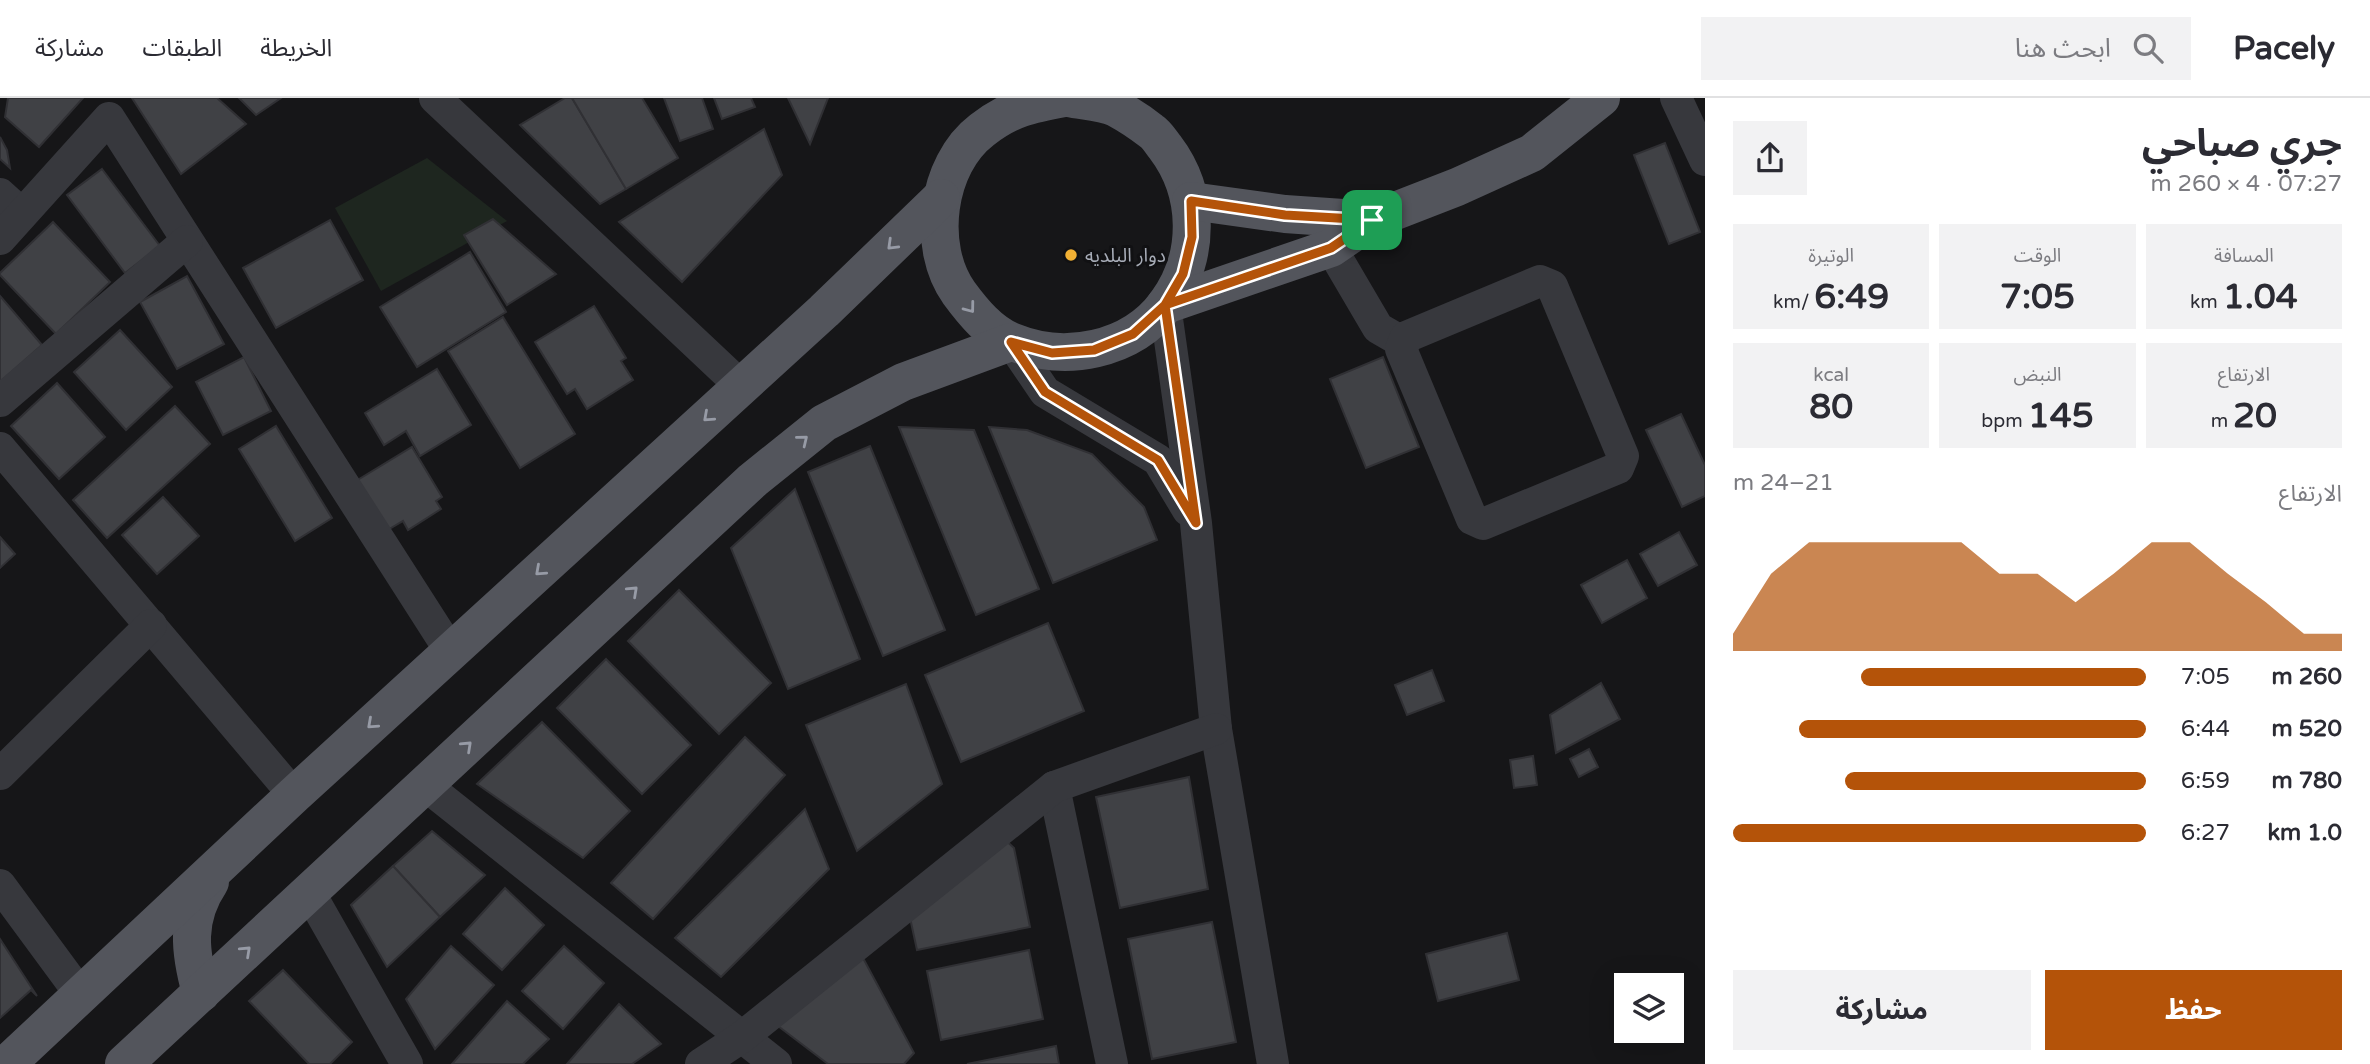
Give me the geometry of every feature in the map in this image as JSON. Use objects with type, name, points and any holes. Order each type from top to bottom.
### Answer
[{"type":"main road","points":[[1067,98],[1146,115],[1177,163],[1191,201],[1192,237],[1183,274],[1165,305],[1133,334],[1094,350],[1052,353],[1011,342],[976,317],[951,282],[939,241],[941,198],[956,161],[984,114],[1067,98]]},
{"type":"main road","points":[[1165,305],[1331,248],[1372,220],[1457,187],[1532,153],[1602,99]]},
{"type":"main road","points":[[6,1064],[294,794],[824,311],[941,198]]},
{"type":"main road","points":[[1191,201],[1285,215],[1372,220]]},
{"type":"main road","points":[[124,1064],[753,480],[824,423],[903,382],[1011,342]]},
{"type":"main road","points":[[201,993],[192,960],[192,927],[202,894],[220,865]]},
{"type":"street","points":[[435,98],[741,386]]},
{"type":"street","points":[[1676,98],[1705,160]]},
{"type":"street","points":[[0,239],[11,204],[109,118],[451,652]]},
{"type":"street","points":[[0,401],[187,241]]},
{"type":"street","points":[[1331,248],[1378,328],[1404,343]]},
{"type":"street","points":[[1540,281],[1552,286],[1623,456],[1618,468],[1483,524],[1472,519],[1401,349],[1404,343],[1406,337],[1540,281]]},
{"type":"street","points":[[1165,305],[1196,523],[1216,729],[1273,1064]]},
{"type":"street","points":[[1011,342],[1045,392],[1158,460],[1196,523]]},
{"type":"street","points":[[0,449],[294,794]]},
{"type":"street","points":[[0,774],[151,625]]},
{"type":"street","points":[[701,1064],[742,1037],[1054,787],[1216,729]]},
{"type":"street","points":[[425,785],[776,1064]]},
{"type":"street","points":[[1054,787],[1112,1064]]},
{"type":"street","points":[[0,885],[81,995]]},
{"type":"street","points":[[309,892],[407,1064]]},
{"type":"shaded area","points":[[427,158],[507,221],[381,291],[335,208]]},
{"type":"building","points":[[8,98],[83,98],[39,147],[5,117]]},
{"type":"building","points":[[132,98],[217,98],[246,124],[181,174]]},
{"type":"building","points":[[239,98],[281,98],[256,115]]},
{"type":"building","points":[[565,98],[572,98],[626,189],[600,204],[520,125]]},
{"type":"building","points":[[572,98],[642,98],[678,158],[626,189]]},
{"type":"building","points":[[664,98],[702,98],[713,129],[680,141]]},
{"type":"building","points":[[714,98],[751,98],[755,107],[722,119]]},
{"type":"building","points":[[788,98],[828,98],[810,144]]},
{"type":"building","points":[[764,129],[782,175],[682,282],[619,222]]},
{"type":"building","points":[[0,137],[7,150],[10,168],[0,159]]},
{"type":"building","points":[[1665,143],[1700,232],[1669,244],[1634,155]]},
{"type":"building","points":[[102,169],[160,246],[125,273],[67,195]]},
{"type":"building","points":[[493,219],[556,274],[507,305],[464,235]]},
{"type":"building","points":[[330,220],[363,280],[276,328],[243,268]]},
{"type":"building","points":[[53,222],[110,282],[56,334],[0,275]]},
{"type":"building","points":[[470,252],[506,312],[417,367],[380,307]]},
{"type":"building","points":[[187,276],[224,344],[177,369],[140,302]]},
{"type":"building","points":[[0,296],[42,345],[0,382]]},
{"type":"building","points":[[594,306],[626,358],[621,361],[633,380],[587,409],[575,389],[567,394],[535,342]]},
{"type":"building","points":[[503,317],[575,434],[520,468],[448,351]]},
{"type":"building","points":[[120,330],[172,387],[126,430],[74,372]]},
{"type":"building","points":[[244,357],[271,411],[223,435],[196,382]]},
{"type":"building","points":[[1383,357],[1419,447],[1366,468],[1330,379]]},
{"type":"building","points":[[437,369],[471,425],[420,456],[406,431],[384,445],[365,413]]},
{"type":"building","points":[[57,383],[105,437],[59,479],[11,426]]},
{"type":"building","points":[[175,406],[210,444],[107,538],[73,500]]},
{"type":"building","points":[[1681,414],[1705,465],[1705,496],[1682,507],[1646,430]]},
{"type":"building","points":[[276,426],[332,518],[295,541],[239,449]]},
{"type":"building","points":[[899,427],[974,430],[1039,589],[976,615]]},
{"type":"building","points":[[989,427],[1027,430],[1092,454],[1144,507],[1157,540],[1053,583]]},
{"type":"building","points":[[870,446],[945,630],[883,656],[808,472]]},
{"type":"building","points":[[412,447],[442,497],[436,501],[441,509],[408,530],[403,521],[381,534],[351,484]]},
{"type":"building","points":[[795,489],[860,659],[788,689],[731,548]]},
{"type":"building","points":[[163,497],[199,536],[157,574],[122,535]]},
{"type":"building","points":[[1679,532],[1697,565],[1658,586],[1640,554]]},
{"type":"building","points":[[0,537],[15,554],[0,568]]},
{"type":"building","points":[[1627,560],[1647,598],[1602,623],[1581,585]]},
{"type":"building","points":[[679,590],[771,683],[719,734],[628,641]]},
{"type":"building","points":[[1048,623],[1084,711],[961,762],[925,675]]},
{"type":"building","points":[[606,659],[691,745],[642,794],[557,708]]},
{"type":"building","points":[[1432,670],[1444,701],[1407,715],[1395,685]]},
{"type":"building","points":[[1601,683],[1620,719],[1556,753],[1550,715]]},
{"type":"building","points":[[906,684],[942,784],[857,851],[806,725]]},
{"type":"building","points":[[542,722],[630,811],[583,858],[477,784]]},
{"type":"building","points":[[745,737],[785,775],[653,919],[611,883]]},
{"type":"building","points":[[1589,749],[1598,767],[1579,777],[1570,759]]},
{"type":"building","points":[[1533,756],[1537,785],[1514,788],[1510,760]]},
{"type":"building","points":[[1189,777],[1208,889],[1120,908],[1096,797]]},
{"type":"building","points":[[805,809],[829,869],[721,977],[675,938]]},
{"type":"building","points":[[432,831],[485,875],[440,917],[393,866]]},
{"type":"building","points":[[1000,835],[1014,848],[1030,927],[917,950],[909,913]]},
{"type":"building","points":[[393,866],[440,917],[387,967],[351,905]]},
{"type":"building","points":[[505,888],[544,925],[502,970],[463,934]]},
{"type":"building","points":[[1212,922],[1236,1042],[1152,1059],[1128,939]]},
{"type":"building","points":[[1507,933],[1519,980],[1438,1001],[1426,954]]},
{"type":"building","points":[[0,939],[37,996],[31,990],[0,1018]]},
{"type":"building","points":[[451,946],[494,985],[435,1049],[406,999]]},
{"type":"building","points":[[564,946],[604,983],[563,1029],[522,991]]},
{"type":"building","points":[[1029,950],[1043,1019],[941,1040],[927,971]]},
{"type":"building","points":[[863,958],[914,1053],[904,1064],[828,1064],[778,1026]]},
{"type":"building","points":[[283,970],[352,1042],[330,1064],[309,1064],[249,1001]]},
{"type":"building","points":[[507,1001],[549,1039],[523,1064],[452,1064]]},
{"type":"building","points":[[619,1004],[661,1044],[632,1064],[567,1064]]},
{"type":"building","points":[[1056,1046],[1059,1064],[967,1064]]},
{"type":"place","name":"دوار البلديه","points":[[1071,255]]},
{"type":"route","points":[[1372,220],[1285,215],[1191,201],[1192,237],[1183,274],[1165,305],[1196,523],[1158,460],[1045,392],[1011,342],[1052,353],[1094,350],[1133,334],[1165,305],[1331,248],[1372,220]]}]
